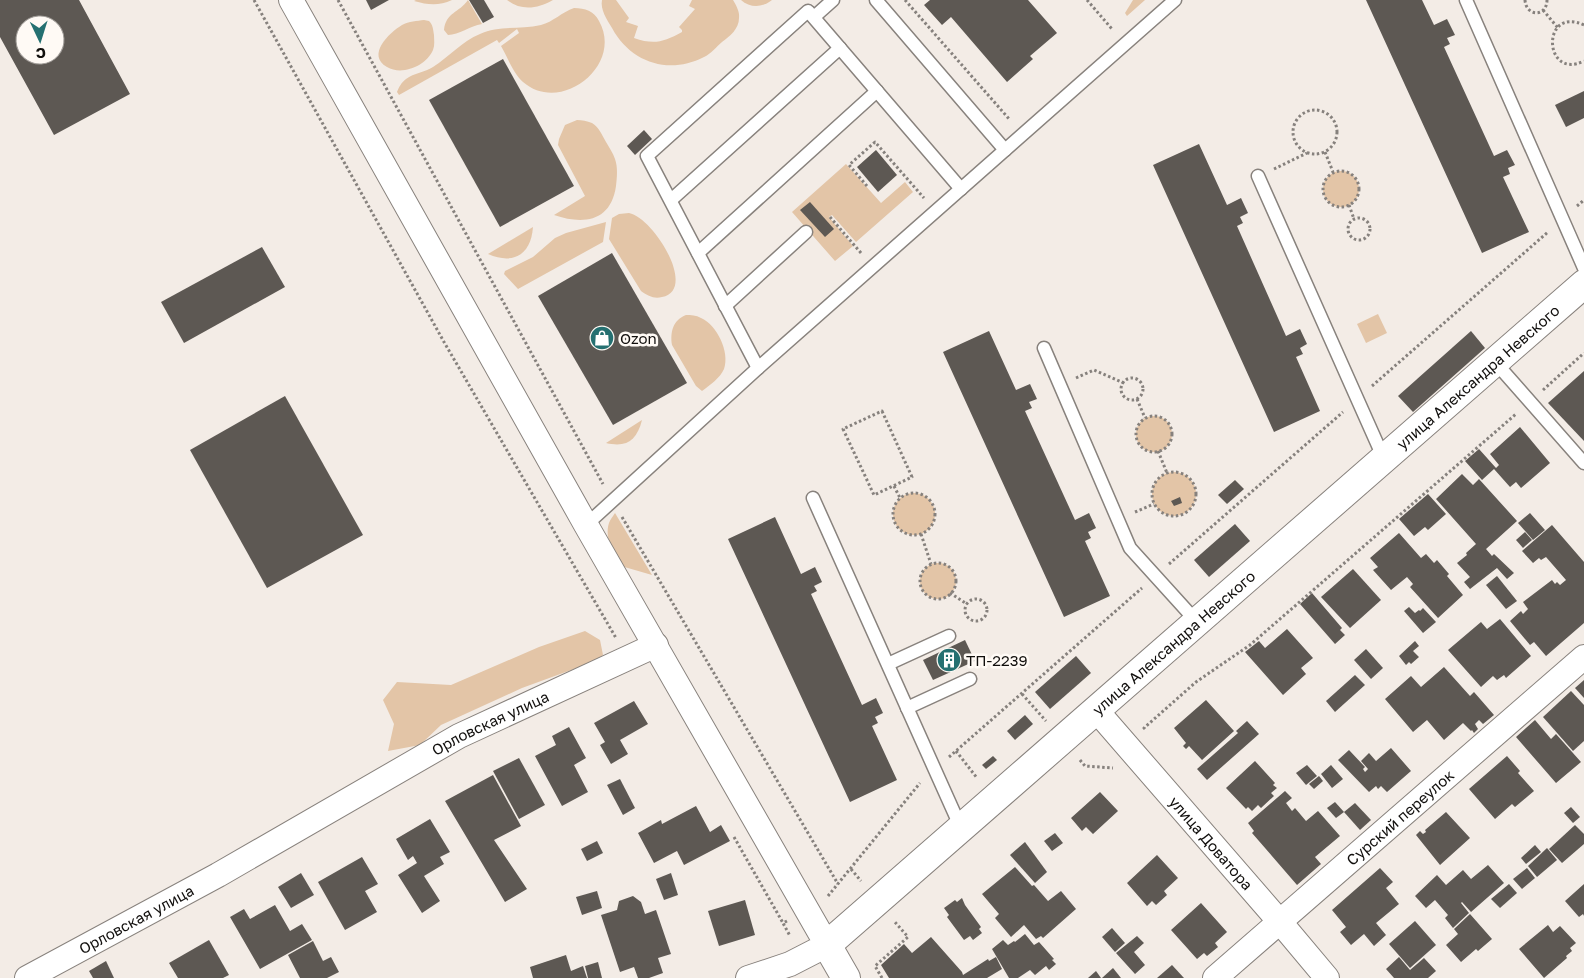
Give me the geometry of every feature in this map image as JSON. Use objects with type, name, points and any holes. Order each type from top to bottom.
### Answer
[{"type":"street","points":[[291,0],[586,525],[846,978]]},
{"type":"street","name":"улица Александра Невского","points":[[748,978],[790,964],[827,945],[1584,284]]},
{"type":"street","name":"Орловская улица","points":[[26,978],[218,876],[459,736],[656,645]]},
{"type":"street","name":"Сурский переулок","points":[[1215,978],[1584,656]]},
{"type":"street","name":"улица Доватора","points":[[1096,710],[1327,978]]},
{"type":"lane","points":[[814,17],[833,0]]},
{"type":"lane","points":[[876,0],[1005,150]]},
{"type":"lane","points":[[586,525],[758,368],[1175,0]]},
{"type":"lane","points":[[1466,0],[1584,268]]},
{"type":"lane","points":[[758,368],[647,156],[808,10],[961,189]]},
{"type":"lane","points":[[671,200],[840,48]]},
{"type":"lane","points":[[698,253],[877,91]]},
{"type":"lane","points":[[1258,176],[1384,460]]},
{"type":"lane","points":[[726,306],[806,232]]},
{"type":"lane","points":[[1044,348],[1130,548],[1198,622]]},
{"type":"lane","points":[[1495,362],[1584,463]]},
{"type":"lane","points":[[813,498],[961,828]]},
{"type":"lane","points":[[888,664],[949,636]]},
{"type":"lane","points":[[907,708],[970,679]]},
{"type":"path","points":[[254,0],[444,342],[617,641],[629,658]]},
{"type":"path","points":[[338,0],[613,501],[838,884]]},
{"type":"path","points":[[905,0],[1011,122]]},
{"type":"path","points":[[1087,0],[1114,32]]},
{"type":"path","points":[[1525,0],[1526,7],[1536,13],[1543,10],[1548,0]]},
{"type":"path","points":[[1543,10],[1558,28]]},
{"type":"path","points":[[1584,25],[1576,22],[1562,24],[1553,35],[1551,42],[1552,49],[1560,60],[1574,64],[1584,61]]},
{"type":"path","points":[[1312,110],[1327,113],[1336,124],[1338,130],[1337,138],[1334,144],[1324,152],[1308,153],[1296,143],[1294,130],[1296,122],[1300,116],[1312,110]]},
{"type":"path","points":[[867,186],[849,165],[875,142],[924,199]]},
{"type":"path","points":[[1324,152],[1333,172]]},
{"type":"path","points":[[1258,176],[1308,153]]},
{"type":"path","points":[[1342,170],[1357,179],[1358,196],[1349,205],[1343,207],[1331,204],[1323,195],[1323,182],[1333,172],[1342,170]]},
{"type":"path","points":[[808,910],[823,902],[920,783],[1584,200]]},
{"type":"path","points":[[1349,205],[1354,219]]},
{"type":"path","points":[[830,217],[862,253]]},
{"type":"path","points":[[1354,219],[1364,219],[1369,224],[1369,234],[1364,239],[1353,239],[1348,233],[1349,225],[1354,219]]},
{"type":"path","points":[[1148,734],[1144,728],[1196,682],[1250,645],[1584,353]]},
{"type":"path","points":[[1060,385],[1094,370],[1124,383]]},
{"type":"path","points":[[1130,379],[1140,381],[1143,391],[1138,399],[1130,400],[1124,396],[1122,390],[1124,383],[1130,379]]},
{"type":"path","points":[[1138,399],[1145,418]]},
{"type":"path","points":[[882,412],[912,477],[894,486],[874,495],[844,429],[882,412]]},
{"type":"path","points":[[1158,416],[1163,418],[1171,427],[1172,433],[1169,444],[1165,448],[1158,451],[1148,451],[1142,448],[1135,432],[1137,425],[1145,418],[1158,416]]},
{"type":"path","points":[[1158,451],[1167,473]]},
{"type":"path","points":[[1167,473],[1183,474],[1189,478],[1195,490],[1195,497],[1189,509],[1176,516],[1169,515],[1158,508],[1153,502],[1153,488],[1156,481],[1167,473]]},
{"type":"path","points":[[894,486],[900,498]]},
{"type":"path","points":[[913,492],[927,496],[932,502],[936,515],[930,528],[922,534],[911,535],[904,533],[895,523],[893,517],[893,510],[900,498],[913,492]]},
{"type":"path","points":[[922,534],[931,564]]},
{"type":"path","points":[[931,564],[942,564],[952,570],[955,582],[950,593],[940,598],[929,596],[922,588],[920,577],[926,567],[931,564]]},
{"type":"path","points":[[950,593],[966,604]]},
{"type":"path","points":[[973,599],[981,600],[987,609],[985,616],[975,621],[969,619],[965,612],[966,604],[973,599]]},
{"type":"path","points":[[1022,694],[1048,723]]},
{"type":"path","points":[[956,751],[979,780]]},
{"type":"path","points":[[1076,755],[1085,766],[1120,769]]},
{"type":"path","points":[[734,837],[783,923]]},
{"type":"shaded area","points":[[452,0],[433,4],[414,1]]},
{"type":"shaded area","points":[[468,0],[482,24],[456,34],[448,35],[444,30],[447,20]]},
{"type":"shaded area","points":[[507,0],[553,0],[529,8],[512,4]]},
{"type":"shaded area","points":[[602,0],[616,0],[629,18],[626,22],[638,26],[634,38],[653,42],[670,38],[682,32],[679,27],[695,9],[689,6],[692,0],[733,0],[738,11],[739,22],[731,35],[707,56],[678,65],[665,65],[640,57],[629,50],[620,40],[604,14]]},
{"type":"shaded area","points":[[741,0],[772,0],[764,4],[752,6]]},
{"type":"shaded area","points":[[1133,0],[1145,0],[1127,16],[1125,13]]},
{"type":"shaded area","points":[[574,8],[585,9],[595,15],[599,21],[604,38],[603,54],[596,68],[585,80],[570,89],[554,93],[538,91],[519,78],[501,46],[519,33],[517,29],[499,43],[497,40],[399,95],[397,92],[400,85],[406,79],[433,67],[473,37],[487,31],[541,25]]},
{"type":"shaded area","points":[[424,20],[429,21],[431,24],[434,41],[433,50],[425,61],[406,70],[393,70],[381,62],[379,51],[391,33],[405,24]]},
{"type":"shaded area","points":[[577,120],[592,123],[598,129],[613,155],[617,169],[616,186],[608,207],[602,214],[585,220],[575,220],[554,215],[585,196],[558,145],[565,125]]},
{"type":"shaded area","points":[[846,164],[881,203],[905,182],[913,192],[856,242],[832,215],[829,217],[853,246],[835,261],[792,212]]},
{"type":"shaded area","points":[[1341,171],[1348,172],[1354,176],[1358,182],[1358,196],[1354,202],[1348,206],[1341,207],[1334,206],[1328,202],[1324,196],[1323,189],[1324,182],[1328,176],[1334,172]]},
{"type":"shaded area","points":[[629,213],[650,227],[668,254],[674,269],[676,282],[672,292],[662,297],[651,297],[641,291],[609,239],[612,218],[619,214]]},
{"type":"shaded area","points":[[606,222],[603,242],[518,289],[504,274],[505,271],[533,257],[555,238]]},
{"type":"shaded area","points":[[533,227],[529,245],[519,255],[513,258],[505,258],[488,254]]},
{"type":"shaded area","points":[[1378,314],[1387,333],[1366,343],[1357,324]]},
{"type":"shaded area","points":[[686,315],[694,315],[707,322],[717,333],[724,347],[724,369],[702,391],[696,386],[672,345],[673,327],[678,320]]},
{"type":"shaded area","points":[[1154,416],[1161,417],[1167,421],[1171,427],[1171,441],[1167,447],[1161,451],[1154,452],[1147,451],[1141,447],[1137,441],[1136,434],[1137,427],[1141,421],[1147,417]]},
{"type":"shaded area","points":[[642,420],[637,433],[630,441],[620,444],[606,443]]},
{"type":"shaded area","points":[[1174,472],[1186,476],[1192,482],[1196,494],[1192,506],[1186,512],[1174,516],[1162,512],[1156,506],[1152,494],[1156,482],[1162,476]]},
{"type":"shaded area","points":[[918,493],[926,496],[932,502],[935,514],[932,526],[926,532],[910,535],[902,532],[896,526],[893,510],[896,502],[902,496]]},
{"type":"shaded area","points":[[615,513],[652,575],[621,566],[615,556],[610,546],[608,529]]},
{"type":"shaded area","points":[[938,563],[950,569],[956,581],[950,593],[938,599],[926,593],[920,581],[926,569]]},
{"type":"shaded area","points":[[585,631],[600,640],[603,655],[593,662],[522,688],[441,725],[420,745],[388,751],[394,724],[383,700],[397,682],[451,685],[539,647]]},
{"type":"building","points":[[0,0],[79,0],[130,94],[54,135],[15,65],[65,65],[65,15],[15,15],[15,64],[0,37]]},
{"type":"building","points":[[366,0],[389,0],[371,10]]},
{"type":"building","points":[[469,0],[484,0],[494,17],[483,23]]},
{"type":"building","points":[[930,0],[1028,0],[1057,33],[1030,56],[1033,59],[1007,82],[951,17],[942,25],[924,5]]},
{"type":"building","points":[[1366,0],[1422,0],[1434,25],[1447,19],[1455,35],[1447,38],[1450,44],[1444,47],[1494,156],[1507,150],[1515,165],[1508,168],[1510,174],[1503,177],[1529,232],[1482,253]]},
{"type":"building","points":[[503,59],[574,186],[500,227],[429,100]]},
{"type":"building","points":[[1584,91],[1584,118],[1566,127],[1555,105]]},
{"type":"building","points":[[644,130],[652,139],[635,155],[627,146]]},
{"type":"building","points":[[1199,144],[1227,205],[1241,198],[1248,213],[1240,217],[1243,223],[1237,226],[1286,336],[1300,329],[1307,344],[1300,348],[1303,354],[1296,357],[1320,411],[1274,432],[1153,165]]},
{"type":"building","points":[[876,150],[897,175],[878,192],[857,167]]},
{"type":"building","points":[[810,202],[834,229],[825,237],[800,210]]},
{"type":"building","points":[[262,247],[285,287],[184,343],[161,302]]},
{"type":"building","points":[[612,253],[687,383],[613,425],[538,296]]},
{"type":"building","points":[[989,331],[1016,390],[1030,384],[1037,399],[1029,402],[1032,408],[1025,411],[1075,520],[1089,513],[1096,528],[1088,532],[1091,538],[1085,541],[1110,596],[1064,617],[943,352]]},
{"type":"building","points":[[1471,331],[1485,348],[1413,412],[1398,396]]},
{"type":"building","points":[[1584,371],[1584,441],[1548,403]]},
{"type":"building","points":[[285,396],[363,535],[267,588],[190,450]]},
{"type":"building","points":[[1520,427],[1550,463],[1521,488],[1516,482],[1510,487],[1494,469],[1482,480],[1465,461],[1479,449],[1496,468],[1499,465],[1490,454]]},
{"type":"building","points":[[1462,474],[1473,485],[1479,479],[1517,521],[1486,549],[1514,573],[1507,579],[1497,568],[1470,589],[1464,582],[1470,577],[1457,563],[1476,544],[1436,499]]},
{"type":"building","points":[[1235,480],[1244,489],[1227,504],[1218,495]]},
{"type":"building","points":[[1428,494],[1446,514],[1428,530],[1425,527],[1414,536],[1399,519]]},
{"type":"building","points":[[1180,497],[1182,503],[1174,506],[1171,501]]},
{"type":"building","points":[[1530,513],[1545,530],[1533,540],[1518,523]]},
{"type":"building","points":[[775,517],[801,574],[815,567],[822,582],[814,586],[817,591],[811,594],[862,705],[876,698],[883,713],[875,717],[878,723],[872,726],[897,780],[850,802],[728,539]]},
{"type":"building","points":[[1235,524],[1250,541],[1209,577],[1194,560]]},
{"type":"building","points":[[1552,525],[1584,562],[1584,623],[1546,656],[1534,642],[1530,645],[1510,621],[1521,611],[1523,614],[1528,609],[1523,602],[1552,580],[1555,584],[1557,582],[1560,585],[1566,580],[1546,557],[1541,560],[1539,558],[1533,563],[1522,551]]},
{"type":"building","points":[[1525,532],[1532,540],[1523,548],[1516,540]]},
{"type":"building","points":[[1399,533],[1421,558],[1426,554],[1434,563],[1437,560],[1449,574],[1447,576],[1463,595],[1438,618],[1410,587],[1413,584],[1407,577],[1391,590],[1373,570],[1378,567],[1370,558]]},
{"type":"building","points":[[1353,569],[1381,600],[1350,628],[1321,597]]},
{"type":"building","points":[[1497,576],[1517,601],[1506,609],[1486,585]]},
{"type":"building","points":[[1312,593],[1342,628],[1340,630],[1345,635],[1335,644],[1300,604]]},
{"type":"building","points":[[1409,607],[1415,613],[1423,608],[1436,622],[1423,633],[1404,611]]},
{"type":"building","points":[[1500,619],[1531,656],[1506,678],[1504,675],[1497,680],[1493,676],[1481,687],[1448,650],[1481,622],[1487,629]]},
{"type":"building","points":[[1287,629],[1313,658],[1301,668],[1306,674],[1283,695],[1245,652],[1259,641],[1265,648]]},
{"type":"building","name":"ТП-2239","points":[[965,640],[975,661],[933,680],[923,660]]},
{"type":"building","points":[[1415,641],[1419,646],[1413,651],[1419,657],[1411,664],[1409,662],[1406,665],[1399,656]]},
{"type":"building","points":[[1366,649],[1383,668],[1371,679],[1354,660]]},
{"type":"building","points":[[1076,656],[1091,673],[1050,709],[1035,692]]},
{"type":"building","points":[[1444,667],[1470,696],[1474,692],[1494,715],[1483,724],[1479,720],[1475,724],[1478,729],[1474,733],[1463,723],[1444,740],[1427,720],[1413,732],[1385,699],[1411,676],[1421,687]]},
{"type":"building","points":[[1355,675],[1365,685],[1335,712],[1326,701]]},
{"type":"building","points":[[1584,680],[1584,698],[1575,688]]},
{"type":"building","points":[[1571,691],[1584,705],[1584,741],[1573,751],[1543,717]]},
{"type":"building","points":[[1206,700],[1234,731],[1202,760],[1189,746],[1186,749],[1183,746],[1186,743],[1174,728]]},
{"type":"building","points":[[634,701],[648,724],[620,740],[628,754],[611,764],[600,745],[605,742],[594,723]]},
{"type":"building","points":[[1025,715],[1033,724],[1015,740],[1007,731]]},
{"type":"building","points":[[1535,720],[1551,739],[1556,734],[1581,762],[1556,783],[1516,737]]},
{"type":"building","points":[[1247,721],[1259,734],[1207,780],[1197,769],[1238,733],[1236,731]]},
{"type":"building","points":[[569,727],[586,758],[574,765],[588,792],[562,806],[535,756],[556,745],[552,736]]},
{"type":"building","points":[[1391,748],[1411,771],[1387,792],[1381,786],[1378,789],[1376,786],[1369,792],[1338,760],[1349,750],[1365,767],[1363,769],[1365,772],[1368,769],[1361,761],[1369,753],[1376,761]]},
{"type":"building","points":[[993,756],[997,760],[986,769],[982,765]]},
{"type":"building","points":[[1507,756],[1520,771],[1518,773],[1534,791],[1515,807],[1512,804],[1495,819],[1469,789]]},
{"type":"building","points":[[519,758],[545,805],[519,819],[493,771]]},
{"type":"building","points":[[1255,761],[1275,783],[1273,785],[1277,788],[1271,793],[1274,796],[1261,808],[1258,805],[1252,811],[1248,807],[1246,809],[1226,788]]},
{"type":"building","points":[[1307,765],[1317,776],[1306,785],[1296,773]]},
{"type":"building","points":[[1331,765],[1343,779],[1332,788],[1321,774]]},
{"type":"building","points":[[493,775],[521,826],[494,840],[527,889],[505,902],[445,801]]},
{"type":"building","points":[[1319,776],[1323,781],[1314,789],[1309,784]]},
{"type":"building","points":[[620,779],[635,808],[623,815],[607,785]]},
{"type":"building","points":[[1285,791],[1292,798],[1286,803],[1292,811],[1295,808],[1306,821],[1318,811],[1340,836],[1315,857],[1321,864],[1297,885],[1252,833],[1254,831],[1248,823]]},
{"type":"building","points":[[1100,792],[1118,811],[1093,834],[1086,827],[1082,831],[1071,818]]},
{"type":"building","points":[[1335,802],[1344,812],[1336,818],[1327,808]]},
{"type":"building","points":[[1355,803],[1371,820],[1360,830],[1344,812]]},
{"type":"building","points":[[696,806],[710,832],[721,825],[730,841],[684,865],[677,851],[654,863],[638,833],[661,820],[662,824]]},
{"type":"building","points":[[1571,807],[1580,817],[1573,823],[1564,813]]},
{"type":"building","points":[[1446,812],[1470,838],[1440,865],[1416,835],[1420,831],[1423,834],[1426,832],[1425,830]]},
{"type":"building","points":[[430,819],[450,852],[440,857],[444,864],[424,876],[440,901],[422,913],[398,875],[417,863],[413,856],[408,860],[396,839]]},
{"type":"building","points":[[1575,825],[1584,834],[1584,844],[1562,863],[1549,849]]},
{"type":"building","points":[[1055,833],[1063,843],[1052,851],[1044,841]]},
{"type":"building","points":[[597,841],[603,853],[587,861],[581,849]]},
{"type":"building","points":[[1025,842],[1047,872],[1035,883],[1010,855]]},
{"type":"building","points":[[1535,845],[1541,852],[1526,864],[1521,858]]},
{"type":"building","points":[[1547,848],[1557,860],[1537,877],[1528,866]]},
{"type":"building","points":[[1157,855],[1178,878],[1164,891],[1167,895],[1156,905],[1152,901],[1147,906],[1127,883]]},
{"type":"building","points":[[362,857],[378,884],[365,891],[377,912],[345,930],[318,882]]},
{"type":"building","points":[[1488,865],[1504,883],[1471,912],[1462,902],[1469,913],[1453,928],[1445,918],[1448,915],[1435,900],[1426,908],[1415,896],[1437,875],[1446,885],[1463,870],[1471,879]]},
{"type":"building","points":[[1015,867],[1048,901],[1061,891],[1076,909],[1043,938],[1041,936],[1036,939],[1024,925],[1011,937],[995,918],[999,914],[982,894]]},
{"type":"building","points":[[1380,868],[1393,882],[1386,888],[1399,904],[1376,923],[1386,935],[1374,946],[1364,934],[1351,945],[1340,932],[1346,927],[1332,910]]},
{"type":"building","points":[[1527,868],[1535,878],[1522,889],[1513,879]]},
{"type":"building","points":[[301,873],[314,895],[291,908],[278,887]]},
{"type":"building","points":[[671,873],[678,895],[664,900],[656,879]]},
{"type":"building","points":[[1509,884],[1517,893],[1500,908],[1491,899]]},
{"type":"building","points":[[1584,884],[1584,916],[1583,914],[1579,917],[1565,901]]},
{"type":"building","points":[[597,891],[602,908],[582,915],[576,897]]},
{"type":"building","points":[[633,896],[641,902],[645,914],[656,910],[671,954],[658,958],[663,973],[649,978],[638,978],[634,967],[620,972],[601,915],[617,910],[619,901]]},
{"type":"building","points":[[962,898],[981,927],[979,929],[982,933],[973,940],[970,936],[964,940],[947,917],[949,915],[944,908],[955,900],[957,902]]},
{"type":"building","points":[[745,900],[755,935],[719,946],[708,911]]},
{"type":"building","points":[[1201,903],[1227,932],[1215,943],[1218,947],[1207,956],[1204,953],[1197,959],[1171,930]]},
{"type":"building","points":[[275,905],[290,931],[302,924],[312,940],[260,969],[230,917],[244,909],[250,919]]},
{"type":"building","points":[[1470,914],[1492,939],[1478,951],[1476,949],[1461,962],[1446,945],[1458,934],[1454,929]]},
{"type":"building","points":[[1415,921],[1436,945],[1410,968],[1389,944]]},
{"type":"building","points":[[1548,925],[1553,932],[1560,926],[1576,943],[1570,948],[1572,951],[1566,956],[1567,958],[1544,978],[1519,949]]},
{"type":"building","points":[[1112,928],[1125,943],[1115,952],[1102,937]]},
{"type":"building","points":[[1025,934],[1034,945],[1039,942],[1056,964],[1049,970],[1046,966],[1035,975],[1030,970],[1018,978],[1009,978],[992,949],[1003,940],[1008,945]]},
{"type":"building","points":[[1137,936],[1144,943],[1134,952],[1145,965],[1135,974],[1116,953]]},
{"type":"building","points":[[931,937],[963,975],[988,959],[989,961],[996,957],[1002,969],[987,978],[889,978],[881,965],[904,944],[912,953]]},
{"type":"building","points":[[209,940],[229,975],[223,978],[178,978],[169,963]]},
{"type":"building","points":[[313,941],[323,961],[331,957],[339,972],[327,978],[300,978],[288,955]]},
{"type":"building","points":[[566,955],[571,971],[583,966],[587,978],[533,978],[530,967]]},
{"type":"building","points":[[1399,957],[1410,970],[1424,958],[1436,971],[1428,978],[1394,978],[1386,969]]},
{"type":"building","points":[[106,961],[114,978],[93,978],[89,971]]},
{"type":"building","points":[[598,962],[602,978],[588,978],[585,966]]},
{"type":"building","points":[[1172,965],[1184,978],[1157,978]]},
{"type":"building","points":[[1113,968],[1121,978],[1102,978]]},
{"type":"building","points":[[1096,971],[1101,978],[1088,978]]},
{"type":"place","name":"Ozon","points":[[602,338]]},
{"type":"place","name":"ТП-2239","points":[[949,660]]}]
